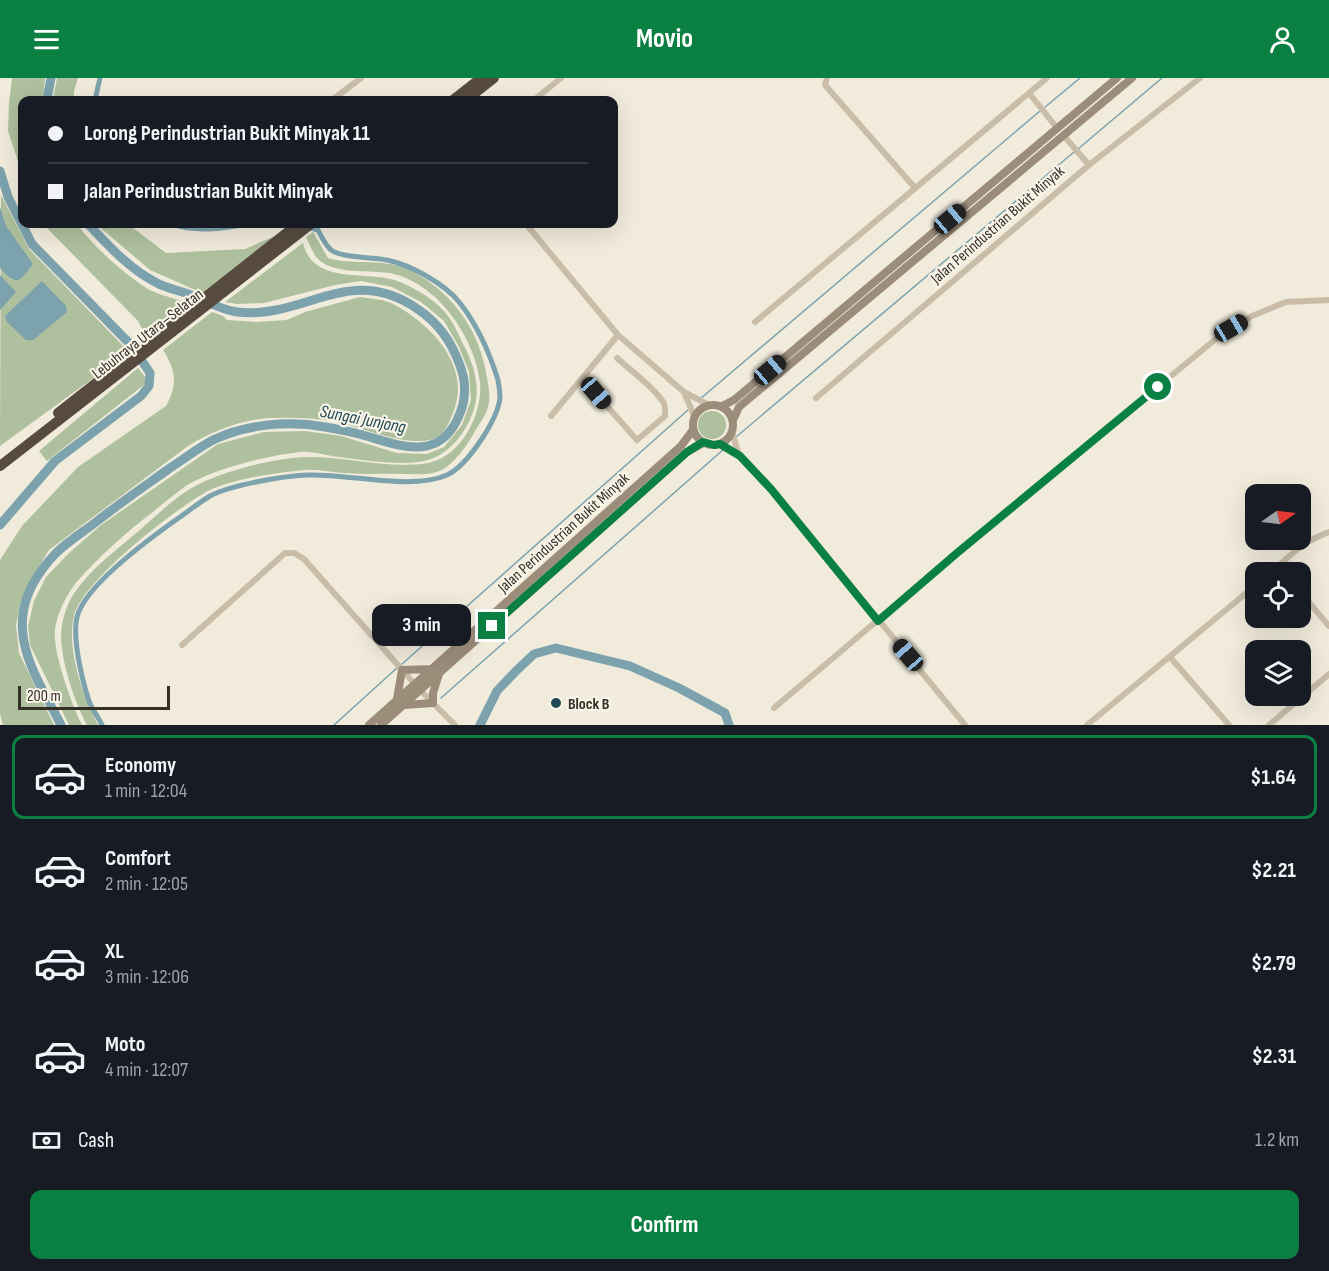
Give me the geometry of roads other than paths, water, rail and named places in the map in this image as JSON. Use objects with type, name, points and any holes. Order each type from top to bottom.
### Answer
[{"type":"highway","points":[[458,96],[481,78]]},
{"type":"highway","points":[[471,96],[494,78]]},
{"type":"highway","name":"Lebuhraya Utara–Selatan","points":[[0,466],[293,228]]},
{"type":"highway","name":"Lebuhraya Utara–Selatan","points":[[0,458],[306,228]]},
{"type":"main road","name":"Jalan Perindustrian Bukit Minyak","points":[[722,406],[734,400],[1056,126],[1117,78]]},
{"type":"main road","name":"Jalan Perindustrian Bukit Minyak","points":[[733,420],[739,407],[1066,138],[1132,78]]},
{"type":"main road","points":[[706,403],[722,406],[731,414],[734,438],[725,447],[703,442],[693,430],[693,413],[706,403]]},
{"type":"main road","name":"Jalan Perindustrian Bukit Minyak","points":[[435,671],[681,446],[693,430]]},
{"type":"main road","name":"Jalan Perindustrian Bukit Minyak","points":[[369,725],[400,702],[687,452],[703,442]]},
{"type":"main road","points":[[400,668],[435,671],[433,703],[400,702],[400,668]]},
{"type":"main road","name":"Jalan Perindustrian Bukit Minyak","points":[[381,725],[400,702]]},
{"type":"street","points":[[337,96],[361,78]]},
{"type":"street","points":[[539,96],[561,78]]},
{"type":"street","points":[[827,78],[825,85],[915,188]]},
{"type":"street","points":[[755,322],[1030,95],[1047,78]]},
{"type":"street","name":"Jalan Perindustrian Bukit Minyak","points":[[816,398],[1087,163],[1200,78]]},
{"type":"street","points":[[1030,95],[1056,126]]},
{"type":"street","points":[[1066,138],[1087,163]]},
{"type":"street","points":[[529,228],[618,334],[684,392],[706,403]]},
{"type":"street","points":[[774,708],[1222,333],[1252,316],[1286,302],[1329,300]]},
{"type":"street","points":[[551,416],[618,334]]},
{"type":"street","points":[[582,378],[637,440],[665,416],[666,409],[657,395],[617,358]]},
{"type":"street","points":[[684,392],[693,413]]},
{"type":"street","points":[[734,438],[740,456]]},
{"type":"street","points":[[725,447],[740,456],[771,489],[966,725]]},
{"type":"street","points":[[1283,562],[1310,539],[1329,532]]},
{"type":"street","points":[[182,645],[285,553],[294,553],[304,559],[417,687],[452,722],[444,725]]},
{"type":"street","points":[[1087,725],[1245,594]]},
{"type":"street","points":[[1311,605],[1329,626]]},
{"type":"street","points":[[1170,657],[1228,725]]},
{"type":"street","points":[[1269,725],[1329,674]]},
{"type":"water","points":[[0,207],[6,226],[33,264],[18,280],[11,278],[0,268]]},
{"type":"water","points":[[0,275],[16,292],[0,310]]},
{"type":"water","points":[[42,281],[66,306],[67,312],[33,340],[26,340],[7,322],[5,316]]},
{"type":"waterway","name":"Sungai Junjong","points":[[48,96],[51,78]]},
{"type":"waterway","points":[[96,96],[100,78]]},
{"type":"waterway","points":[[1044,108],[1080,78]]},
{"type":"waterway","points":[[1078,149],[1162,78]]},
{"type":"waterway","points":[[700,399],[1040,111]]},
{"type":"waterway","points":[[736,437],[1074,152]]},
{"type":"waterway","points":[[0,171],[8,197],[18,217]]},
{"type":"waterway","points":[[0,525],[55,461],[141,396],[149,386],[150,373],[132,346],[32,244],[24,228]]},
{"type":"waterway","name":"Sungai Junjong","points":[[61,725],[32,669],[23,639],[22,624],[24,608],[32,586],[45,566],[65,545],[123,501],[213,440],[254,427],[297,424],[346,431],[401,445],[427,446],[439,441],[449,432],[461,411],[465,390],[459,363],[443,333],[426,315],[394,296],[371,291],[349,291],[262,312],[231,311],[157,283],[137,271],[92,228]]},
{"type":"waterway","points":[[191,228],[221,228]]},
{"type":"waterway","points":[[102,725],[89,701],[81,671],[76,636],[77,617],[93,591],[121,562],[210,496],[244,485],[307,475],[397,482],[432,480],[447,475],[472,453],[498,408],[500,398],[498,380],[487,350],[477,330],[454,296],[437,282],[406,266],[387,260],[348,256],[334,252],[326,245],[318,230],[311,228]]},
{"type":"waterway","points":[[402,664],[688,410]]},
{"type":"waterway","points":[[441,698],[724,449]]},
{"type":"waterway","points":[[480,725],[497,691],[516,671],[534,654],[556,648],[630,666],[679,688],[725,713],[729,725]]},
{"type":"waterway","points":[[334,725],[398,667]]},
{"type":"place","name":"Block B","points":[[556,703]]}]
